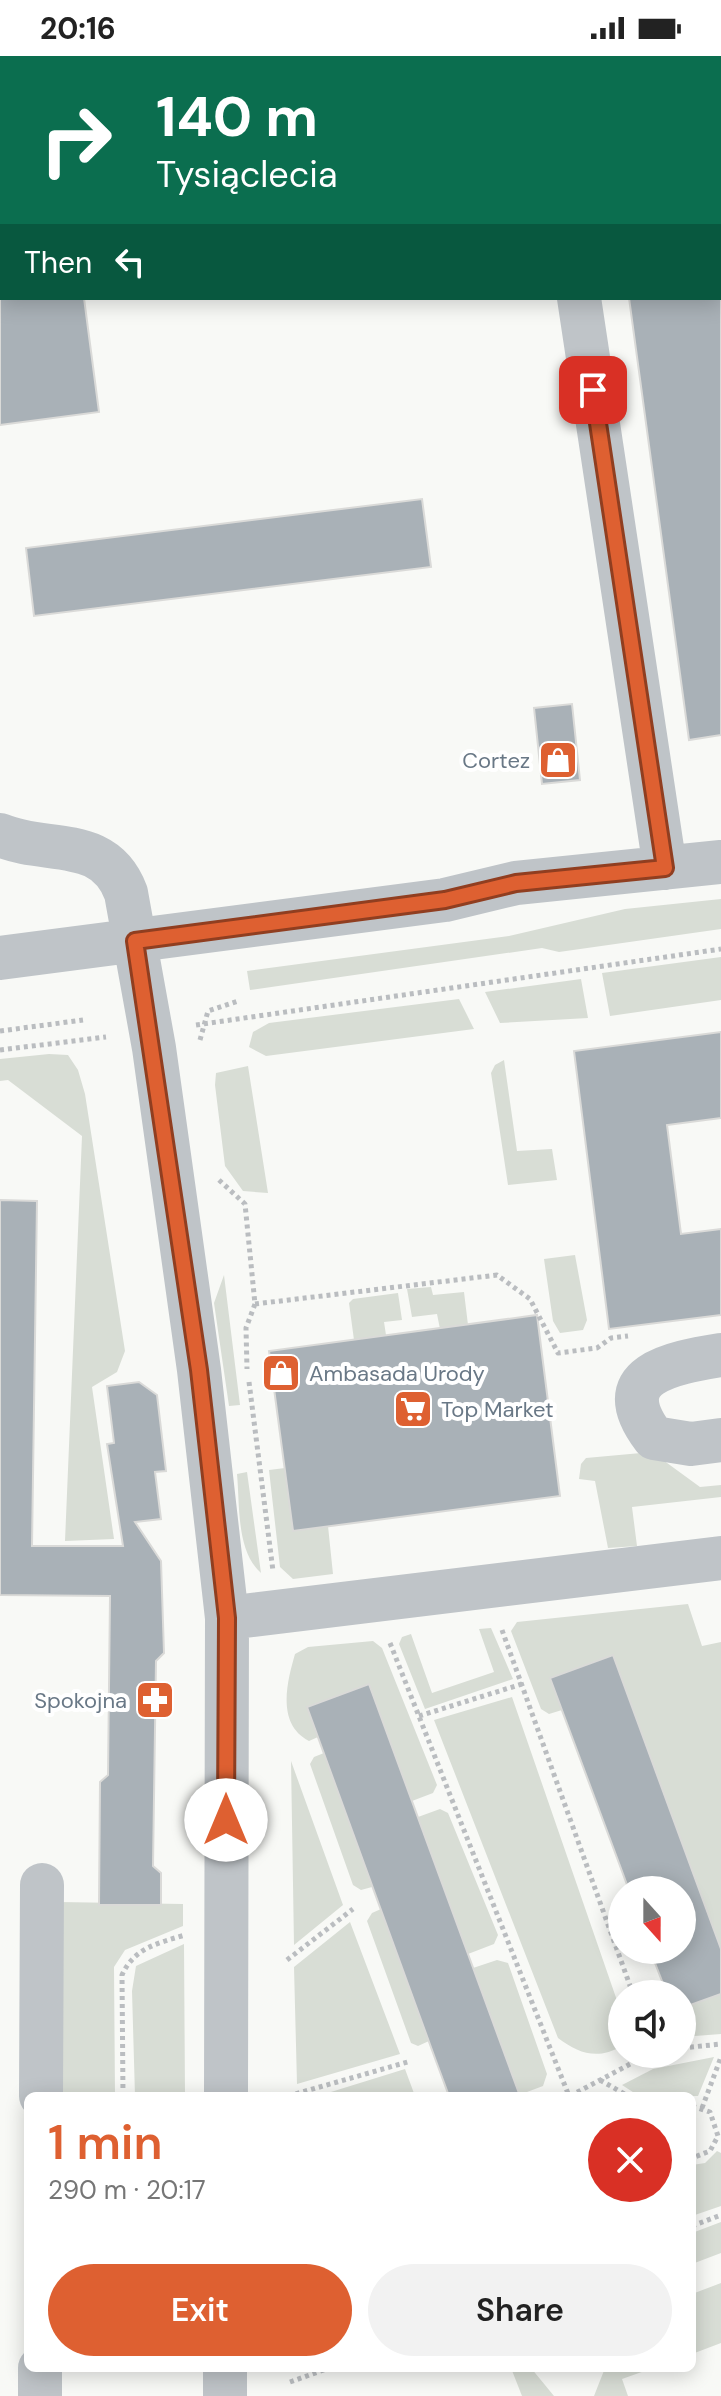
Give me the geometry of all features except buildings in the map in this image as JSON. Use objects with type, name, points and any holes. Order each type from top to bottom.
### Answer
[{"type":"street","points":[[579,300],[665,868]]},
{"type":"street","points":[[0,835],[19,844],[60,847],[99,856],[122,882],[135,941],[151,1031],[199,1370],[227,1618],[226,2092]]},
{"type":"street","points":[[0,958],[445,900],[516,883],[721,862]]},
{"type":"street","points":[[721,1355],[667,1364],[646,1378],[637,1401],[639,1418],[654,1438],[691,1444],[721,1440]]},
{"type":"street","points":[[227,1618],[721,1558]]},
{"type":"street","points":[[41,2092],[42,1885]]},
{"type":"street","points":[[40,2372],[40,2396]]},
{"type":"street","points":[[225,2372],[225,2396]]},
{"type":"path","points":[[0,1050],[201,1025],[721,949]]},
{"type":"path","points":[[202,1056],[201,1025],[208,1011],[238,1001]]},
{"type":"path","points":[[0,1031],[83,1020]]},
{"type":"path","points":[[217,1167],[220,1182],[245,1204],[255,1304],[246,1328],[247,1367],[280,1611]]},
{"type":"path","points":[[255,1304],[497,1275],[530,1299],[558,1353],[597,1348],[611,1338],[643,1334]]},
{"type":"path","points":[[498,1618],[628,1980]]},
{"type":"path","points":[[386,1633],[568,2092]]},
{"type":"path","points":[[419,1716],[522,1684]]},
{"type":"path","points":[[287,1960],[353,1909]]},
{"type":"path","points":[[123,2092],[122,1975],[129,1960],[146,1947],[187,1934]]},
{"type":"path","points":[[696,2047],[721,2044]]},
{"type":"path","points":[[702,2108],[721,2057]]},
{"type":"path","points":[[302,2092],[411,2061]]},
{"type":"path","points":[[578,2092],[623,2068]]},
{"type":"path","points":[[600,2080],[621,2092]]},
{"type":"path","points":[[696,2107],[715,2119],[718,2136],[718,2146],[696,2157]]},
{"type":"path","points":[[696,2224],[721,2215]]},
{"type":"path","points":[[290,2382],[318,2372]]},
{"type":"shaded area","points":[[721,899],[721,929],[559,952],[542,948],[250,990],[247,971],[509,936],[625,909]]},
{"type":"shaded area","points":[[721,957],[721,1000],[610,1016],[602,973]]},
{"type":"shaded area","points":[[581,979],[588,1018],[500,1023],[485,992]]},
{"type":"shaded area","points":[[459,999],[474,1029],[266,1056],[249,1047],[253,1032],[269,1023]]},
{"type":"shaded area","points":[[68,1055],[78,1070],[85,1094],[125,1351],[117,1372],[92,1387],[114,1539],[65,1541],[82,1136],[8,1080],[0,1081],[0,1059]]},
{"type":"shaded area","points":[[504,1060],[517,1151],[552,1149],[557,1180],[508,1185],[491,1073],[495,1065]]},
{"type":"shaded area","points":[[248,1066],[268,1193],[243,1191],[225,1166],[216,1073]]},
{"type":"shaded area","points":[[575,1255],[587,1320],[583,1330],[560,1333],[553,1321],[544,1259]]},
{"type":"shaded area","points":[[224,1275],[240,1405],[229,1406],[214,1303]]},
{"type":"shaded area","points":[[431,1287],[433,1295],[464,1292],[468,1325],[440,1329],[437,1314],[412,1317],[407,1289]]},
{"type":"shaded area","points":[[398,1293],[402,1320],[384,1322],[386,1335],[354,1340],[349,1303],[353,1299]]},
{"type":"shaded area","points":[[652,1452],[700,1487],[721,1485],[721,1497],[632,1507],[637,1546],[608,1548],[595,1481],[579,1479],[581,1464],[586,1458]]},
{"type":"shaded area","points":[[285,1468],[293,1531],[328,1526],[333,1574],[293,1579],[280,1567],[269,1470]]},
{"type":"shaded area","points":[[247,1472],[261,1573],[247,1553],[241,1527],[237,1474]]},
{"type":"shaded area","points":[[688,1604],[702,1646],[721,1642],[721,1949],[612,1656],[551,1678],[562,1710],[549,1714],[541,1709],[511,1631],[517,1622]]},
{"type":"shaded area","points":[[491,1628],[513,1679],[425,1709],[399,1644],[402,1637],[411,1634],[432,1693],[494,1672],[479,1629]]},
{"type":"shaded area","points":[[373,1641],[382,1648],[437,1785],[433,1793],[412,1801],[369,1684],[307,1707],[318,1737],[309,1741],[299,1734],[288,1713],[287,1689],[295,1654],[308,1647]]},
{"type":"shaded area","points":[[512,1697],[610,1980],[608,2052],[597,2054],[581,2051],[558,2038],[434,1720]]},
{"type":"shaded area","points":[[324,1753],[372,1887],[361,1890],[353,1885],[310,1764],[314,1757]]},
{"type":"shaded area","points":[[291,1761],[343,1905],[294,1945]]},
{"type":"shaded area","points":[[440,1809],[448,1813],[498,1935],[494,1944],[468,1954],[418,1817]]},
{"type":"shaded area","points":[[59,1902],[183,1904],[183,1926],[125,1950],[114,1967],[115,2092],[58,2092]]},
{"type":"shaded area","points":[[381,1909],[429,2041],[418,2046],[411,2043],[367,1921],[372,1913]]},
{"type":"shaded area","points":[[350,1922],[400,2054],[297,2084],[294,1967]]},
{"type":"shaded area","points":[[184,1944],[185,2092],[135,2092],[132,1991],[136,1966]]},
{"type":"shaded area","points":[[497,1960],[508,1963],[547,2074],[543,2086],[518,2092],[473,1968]]},
{"type":"shaded area","points":[[721,1994],[721,2034],[696,2036],[696,2003]]},
{"type":"shaded area","points":[[714,2057],[698,2096],[696,2092],[633,2092],[622,2085],[653,2069],[696,2068],[696,2061]]},
{"type":"shaded area","points":[[405,2069],[414,2092],[331,2092]]},
{"type":"shaded area","points":[[717,2151],[721,2153],[721,2206],[696,2215],[696,2164],[705,2163]]},
{"type":"shaded area","points":[[721,2222],[721,2253],[696,2262],[696,2231]]},
{"type":"shaded area","points":[[721,2283],[721,2343],[696,2352],[696,2292]]},
{"type":"shaded area","points":[[513,2372],[534,2372],[554,2396],[522,2396]]},
{"type":"shaded area","points":[[603,2372],[642,2372],[622,2379],[628,2396],[594,2396]]},
{"type":"place","name":"Cortez","points":[[558,760]]},
{"type":"place","name":"Ambasada Urody","points":[[281,1373]]},
{"type":"place","name":"Top Market","points":[[413,1409]]},
{"type":"place","name":"Spokojna","points":[[155,1700]]},
{"type":"route","points":[[226,1820],[227,1618],[199,1370],[154,1048],[135,941],[445,900],[516,883],[665,868],[656,791],[593,390]]}]
